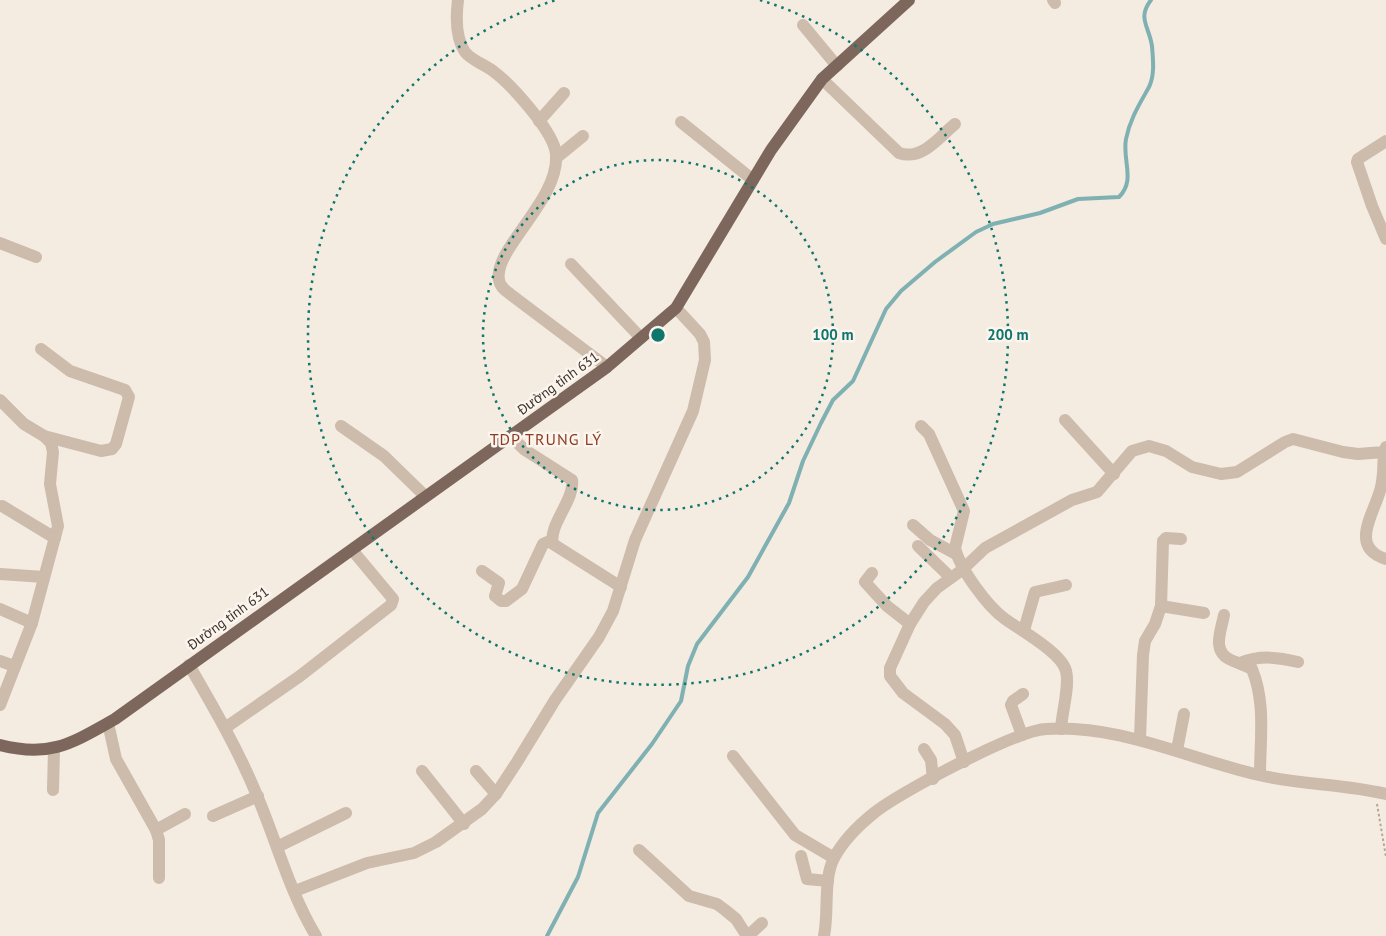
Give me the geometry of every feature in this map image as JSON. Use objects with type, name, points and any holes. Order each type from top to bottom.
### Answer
[{"type":"main road","name":"Đường tỉnh 631","points":[[0,746],[22,751],[54,749],[84,737],[108,723],[271,606],[353,551],[425,496],[607,367],[676,308],[771,150],[822,79],[909,0]]},
{"type":"street","points":[[458,0],[457,21],[459,38],[466,52],[509,85],[539,121],[555,145],[556,158],[548,190],[506,254],[499,279],[502,287],[607,367]]},
{"type":"street","points":[[803,25],[837,66]]},
{"type":"street","points":[[822,79],[899,153],[911,156],[920,154],[954,124]]},
{"type":"street","points":[[539,121],[564,93]]},
{"type":"street","points":[[681,122],[753,180]]},
{"type":"street","points":[[556,158],[583,136]]},
{"type":"street","points":[[1384,231],[1357,162],[1358,159],[1386,140]]},
{"type":"street","points":[[0,243],[36,257]]},
{"type":"street","points":[[571,264],[641,338]]},
{"type":"street","points":[[295,891],[367,863],[414,853],[464,824],[496,794],[560,693],[599,637],[613,612],[635,540],[653,496],[693,411],[702,380],[705,360],[704,342],[700,334],[676,308]]},
{"type":"street","points":[[0,400],[24,424],[44,436],[101,451],[112,450],[116,444],[129,397],[125,390],[70,371],[41,349]]},
{"type":"street","points":[[1065,420],[1114,474]]},
{"type":"street","points":[[341,426],[384,456],[425,496]]},
{"type":"street","points":[[921,426],[929,434],[964,511],[956,539],[956,554],[971,580],[995,610],[1024,630],[1065,667],[1067,682],[1062,706],[1061,728]]},
{"type":"street","points":[[1,697],[32,623],[58,526],[50,484],[53,452],[51,444],[44,436]]},
{"type":"street","points":[[482,571],[499,583],[495,596],[501,601],[506,601],[522,589],[543,544],[552,540],[571,491],[572,480],[525,450],[510,436]]},
{"type":"street","points":[[964,762],[955,735],[945,724],[903,694],[890,676],[890,668],[910,624],[924,602],[985,548],[1072,500],[1097,492],[1132,451],[1149,446],[1166,451],[1192,467],[1221,474],[1237,472],[1293,439],[1358,454],[1385,449],[1382,486],[1365,534],[1376,556],[1386,559]]},
{"type":"street","points":[[2,506],[55,538]]},
{"type":"street","points":[[913,525],[930,540],[956,554]]},
{"type":"street","points":[[1140,739],[1145,641],[1155,624],[1161,606],[1163,541],[1166,538],[1181,539]]},
{"type":"street","points":[[552,540],[558,548],[621,587]]},
{"type":"street","points":[[918,546],[950,577]]},
{"type":"street","points":[[225,728],[300,676],[391,605],[393,599],[353,551]]},
{"type":"street","points":[[872,573],[865,582],[887,606],[910,624]]},
{"type":"street","points":[[0,574],[44,577]]},
{"type":"street","points":[[1024,630],[1035,592],[1066,585]]},
{"type":"street","points":[[1161,606],[1204,613]]},
{"type":"street","points":[[0,609],[32,623]]},
{"type":"street","points":[[1224,615],[1218,646],[1227,658],[1252,669],[1259,692],[1262,716],[1260,775]]},
{"type":"street","points":[[1240,664],[1251,659],[1273,656],[1298,662]]},
{"type":"street","points":[[0,660],[14,666]]},
{"type":"street","points":[[189,665],[225,728],[258,796],[295,891],[316,936]]},
{"type":"street","points":[[1022,735],[1011,704],[1023,694]]},
{"type":"street","points":[[1177,750],[1184,714]]},
{"type":"street","points":[[108,723],[116,760],[156,830],[159,840],[160,878]]},
{"type":"street","points":[[824,936],[828,917],[828,881],[834,858],[858,828],[874,812],[892,800],[964,762],[1022,735],[1039,730],[1061,728],[1140,739],[1260,775],[1380,793]]},
{"type":"street","points":[[53,790],[54,749]]},
{"type":"street","points":[[924,749],[931,760],[933,779]]},
{"type":"street","points":[[733,756],[795,835],[834,858]]},
{"type":"street","points":[[422,770],[464,824]]},
{"type":"street","points":[[476,771],[496,794]]},
{"type":"street","points":[[213,816],[258,796]]},
{"type":"street","points":[[277,847],[346,813]]},
{"type":"street","points":[[156,830],[185,814]]},
{"type":"street","points":[[639,850],[689,896],[716,904],[725,910],[736,919],[747,936],[762,923]]},
{"type":"street","points":[[801,856],[807,879],[828,881]]},
{"type":"path","points":[[1380,793],[1386,856]]},
{"type":"waterway","points":[[547,936],[578,877],[598,813],[652,744],[681,701],[688,666],[697,644],[748,577],[789,503],[803,461],[821,423],[833,400],[853,381],[886,309],[901,291],[935,262],[976,232],[993,224],[1040,213],[1078,199],[1119,197],[1124,190],[1128,177],[1126,139],[1132,119],[1149,87],[1152,77],[1152,46],[1144,17],[1151,0]]},
{"type":"district","name":"TDP TRUNG LÝ","points":[[546,439]]}]
